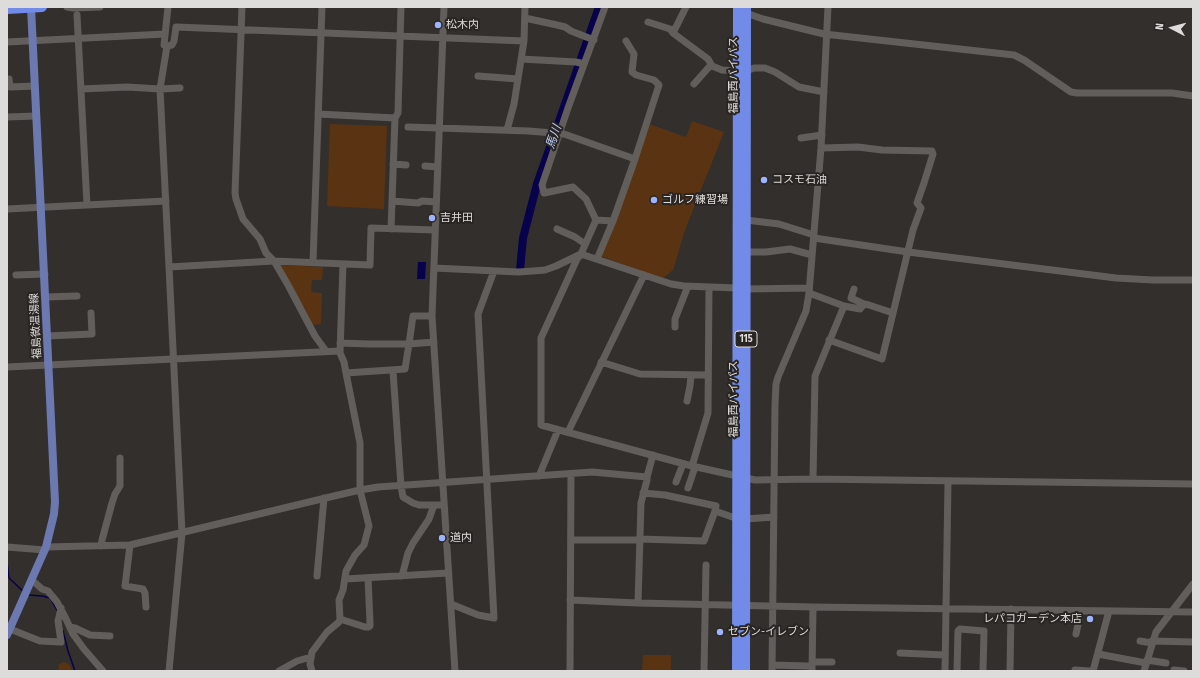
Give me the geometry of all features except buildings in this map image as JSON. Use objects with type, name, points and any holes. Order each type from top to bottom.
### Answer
[{"type":"highway","points":[[7,9],[42,7]]},
{"type":"highway","name":"福島西バイパス","points":[[740,9],[746,220],[746,252],[742,289]]},
{"type":"highway","name":"福島西バイパス","points":[[742,71],[741,606],[745,671]]},
{"type":"highway","name":"福島西バイパス","points":[[737,671],[741,606]]},
{"type":"main road","name":"福島微温湯線","points":[[8,632],[46,549],[54,514],[55,502],[31,8]]},
{"type":"street","points":[[67,7],[100,7]]},
{"type":"street","points":[[167,46],[164,44],[168,7]]},
{"type":"street","points":[[169,671],[182,533],[160,89],[172,7]]},
{"type":"street","points":[[242,7],[236,199],[243,219],[260,239],[266,253],[274,261],[315,336],[326,352]]},
{"type":"street","points":[[313,262],[322,7]]},
{"type":"street","points":[[391,228],[395,118],[398,113],[401,7]]},
{"type":"street","points":[[444,7],[432,316],[455,671]]},
{"type":"street","points":[[507,130],[514,104],[524,41],[525,7]]},
{"type":"street","points":[[596,220],[586,199],[573,187],[544,193],[542,185],[557,134],[581,63],[605,7]]},
{"type":"street","points":[[673,33],[686,7]]},
{"type":"street","points":[[828,7],[822,135],[809,291],[806,311],[776,384],[773,668],[810,666],[832,662]]},
{"type":"street","points":[[740,9],[763,19],[827,34],[1014,55],[1024,60],[1071,92],[1172,93],[1193,96]]},
{"type":"street","points":[[77,15],[87,205]]},
{"type":"street","points":[[525,18],[557,25],[590,39]]},
{"type":"street","points":[[648,22],[670,29],[673,33],[708,59],[712,66],[722,70],[742,71],[754,68],[765,68],[775,72],[799,87],[824,92]]},
{"type":"street","points":[[167,46],[172,45],[174,42],[176,27],[524,41]]},
{"type":"street","points":[[7,42],[165,34]]},
{"type":"street","points":[[597,259],[613,221],[659,90],[659,85],[654,80],[636,75],[632,72],[634,54],[626,41]]},
{"type":"street","points":[[521,59],[581,63]]},
{"type":"street","points":[[694,84],[709,66],[712,66]]},
{"type":"street","points":[[478,76],[518,79]]},
{"type":"street","points":[[9,79],[10,87],[35,86]]},
{"type":"street","points":[[81,89],[126,87],[160,89],[180,88]]},
{"type":"street","points":[[318,114],[395,118]]},
{"type":"street","points":[[7,117],[36,116]]},
{"type":"street","points":[[408,127],[507,130],[564,134],[635,159]]},
{"type":"street","points":[[801,138],[822,135]]},
{"type":"street","points":[[821,148],[858,147],[882,150],[932,151],[933,154],[917,203],[921,208],[913,230],[882,359],[829,340]]},
{"type":"street","points":[[393,164],[406,165]]},
{"type":"street","points":[[425,166],[438,167]]},
{"type":"street","points":[[7,209],[166,201]]},
{"type":"street","points":[[392,201],[418,203],[422,201],[436,202]]},
{"type":"street","points":[[596,220],[613,221]]},
{"type":"street","points":[[596,220],[541,338],[541,425],[694,467],[755,480],[774,481],[813,479],[948,482],[1193,484]]},
{"type":"street","points":[[746,220],[779,224],[814,237],[908,252],[1116,278],[1193,280]]},
{"type":"street","points":[[169,267],[274,261],[370,264],[371,228],[435,230]]},
{"type":"street","points":[[556,229],[575,237],[585,244]]},
{"type":"street","points":[[746,252],[766,252],[790,249],[812,255]]},
{"type":"street","points":[[434,268],[518,272],[545,270],[581,254],[666,283],[688,286],[809,291],[844,306],[860,309],[864,304]]},
{"type":"street","points":[[312,671],[310,664],[312,652],[327,632],[339,622],[339,603],[346,571],[355,555],[364,545],[369,526],[360,490],[360,443],[340,347],[343,264]]},
{"type":"street","points":[[451,604],[478,615],[494,618],[478,314],[494,271]]},
{"type":"street","points":[[16,275],[45,274]]},
{"type":"street","points":[[568,432],[644,275]]},
{"type":"street","points":[[675,327],[675,319],[688,286]]},
{"type":"street","points":[[688,488],[708,413],[710,287]]},
{"type":"street","points":[[854,289],[851,298],[892,313]]},
{"type":"street","points":[[46,298],[77,296]]},
{"type":"street","points":[[813,479],[815,376],[844,306]]},
{"type":"street","points":[[48,336],[92,334],[91,313]]},
{"type":"street","points":[[346,373],[394,371],[405,369],[413,316],[432,316]]},
{"type":"street","points":[[7,367],[326,352],[340,347],[369,344],[409,344],[434,342]]},
{"type":"street","points":[[601,362],[640,374],[708,375]]},
{"type":"street","points":[[394,371],[401,486],[403,497],[419,505],[444,504]]},
{"type":"street","points":[[687,401],[691,375]]},
{"type":"street","points":[[539,476],[558,430]]},
{"type":"street","points":[[638,603],[641,503],[654,455]]},
{"type":"street","points":[[101,546],[112,503],[120,486],[120,458]]},
{"type":"street","points":[[676,482],[683,464]]},
{"type":"street","points":[[7,547],[46,549],[130,545],[360,490],[598,472],[647,477]]},
{"type":"street","points":[[570,671],[571,474]]},
{"type":"street","points":[[945,671],[948,482]]},
{"type":"street","points":[[571,540],[704,541],[716,506],[665,495],[643,493]]},
{"type":"street","points":[[317,576],[324,498]]},
{"type":"street","points":[[402,576],[412,543],[429,518],[434,505]]},
{"type":"street","points":[[715,511],[741,519],[774,517]]},
{"type":"street","points":[[130,545],[125,586],[143,589],[145,593],[146,607]]},
{"type":"street","points":[[704,671],[706,565]]},
{"type":"street","points":[[345,579],[448,573]]},
{"type":"street","points":[[340,619],[365,627],[370,626],[368,578]]},
{"type":"street","points":[[32,580],[42,590],[48,591],[58,602],[73,634],[102,671]]},
{"type":"street","points":[[1144,671],[1156,632],[1193,584]]},
{"type":"street","points":[[570,600],[741,606],[1193,612]]},
{"type":"street","points":[[810,666],[813,607]]},
{"type":"street","points":[[8,632],[40,641],[60,642],[58,621],[61,608]]},
{"type":"street","points":[[1010,671],[1011,609]]},
{"type":"street","points":[[1076,634],[1079,620],[1078,611]]},
{"type":"street","points":[[1093,671],[1109,611]]},
{"type":"street","points":[[70,627],[90,635],[110,636]]},
{"type":"street","points":[[957,671],[958,632],[960,629],[984,631],[983,671]]},
{"type":"street","points":[[1140,641],[1193,642]]},
{"type":"street","points":[[900,653],[945,655]]},
{"type":"street","points":[[1098,654],[1147,662],[1166,663]]},
{"type":"street","points":[[279,671],[297,661],[311,657]]},
{"type":"street","points":[[1074,670],[1090,671]]},
{"type":"street","points":[[1174,670],[1184,671]]},
{"type":"shaded area","points":[[692,121],[724,132],[685,230],[673,270],[662,279],[601,256],[649,124],[686,137]]},
{"type":"shaded area","points":[[330,124],[387,126],[384,209],[327,206]]},
{"type":"shaded area","points":[[418,262],[426,262],[425,279],[417,279]]},
{"type":"shaded area","points":[[279,265],[323,267],[322,280],[312,280],[311,292],[322,293],[321,324],[311,325],[305,308],[300,304]]},
{"type":"shaded area","points":[[643,655],[671,655],[671,671],[642,671]]},
{"type":"shaded area","points":[[64,662],[70,665],[72,671],[58,671],[59,664]]},
{"type":"waterway","name":"馬川","points":[[520,270],[523,238],[537,184],[599,7]]},
{"type":"waterway","points":[[7,561],[9,578],[24,592]]},
{"type":"waterway","points":[[28,595],[50,598],[58,612]]},
{"type":"waterway","points":[[63,631],[75,671]]},
{"type":"place","name":"松木内","points":[[438,25]]},
{"type":"place","name":"コスモ石油","points":[[764,180]]},
{"type":"place","name":"ゴルフ練習場","points":[[654,200]]},
{"type":"place","name":"吉井田","points":[[432,218]]},
{"type":"place","name":"道内","points":[[442,538]]},
{"type":"place","name":"レパコガーデン本店","points":[[1090,619]]},
{"type":"place","name":"セブン-イレブン","points":[[720,632]]}]
